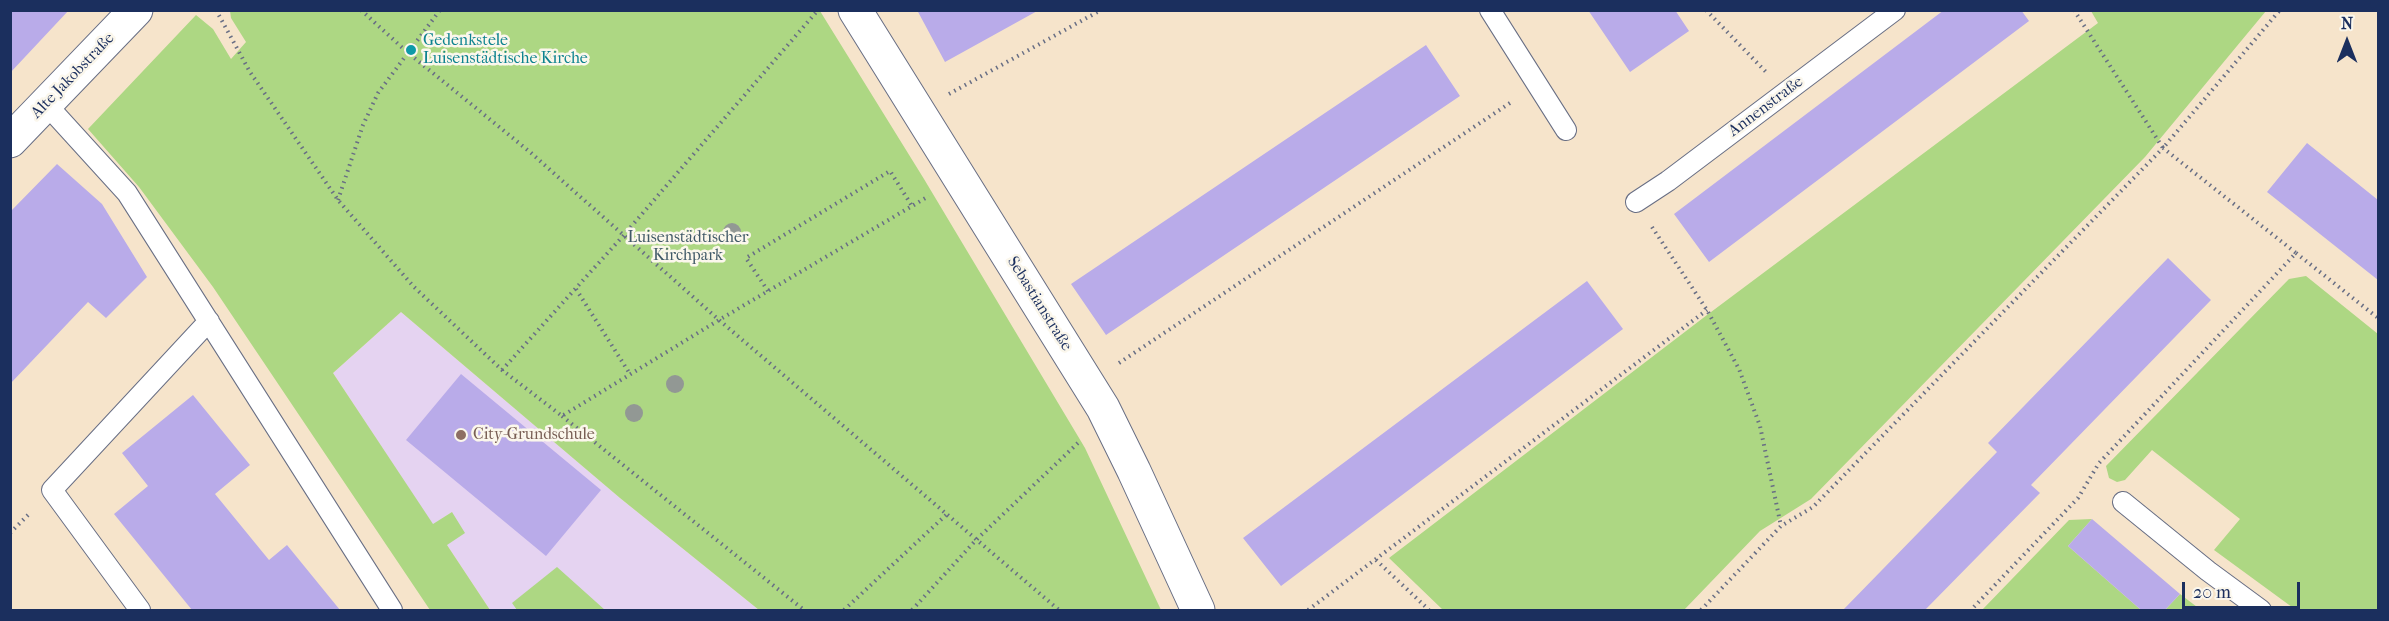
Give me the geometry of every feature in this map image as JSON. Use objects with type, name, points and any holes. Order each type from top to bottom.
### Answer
[{"type":"street","name":"Alte Jakobstraße","points":[[10,141],[136,10]]},
{"type":"street","name":"Sebastianstraße","points":[[855,10],[1089,384],[1134,471],[1198,610]]},
{"type":"lane","points":[[1490,10],[1566,130]]},
{"type":"lane","name":"Annenstraße","points":[[1636,202],[1668,181],[1895,10]]},
{"type":"lane","points":[[46,104],[127,193],[392,610]]},
{"type":"lane","points":[[140,610],[52,490],[209,321]]},
{"type":"lane","points":[[2123,502],[2208,571],[2261,610]]},
{"type":"path","points":[[216,10],[250,72],[338,200],[414,287],[502,370],[804,610]]},
{"type":"path","points":[[361,10],[407,52],[530,152],[718,320],[1059,610]]},
{"type":"path","points":[[338,200],[363,125],[378,93],[440,10]]},
{"type":"path","points":[[502,370],[624,236],[818,10]]},
{"type":"path","points":[[918,111],[1101,10]]},
{"type":"path","points":[[1706,10],[1787,92]]},
{"type":"path","points":[[2074,10],[2163,148],[2379,318]]},
{"type":"path","points":[[1701,610],[1781,526],[1813,507],[2163,148],[2280,10]]},
{"type":"path","points":[[1089,384],[1537,85]]},
{"type":"path","points":[[768,291],[746,258],[890,171],[912,206]]},
{"type":"path","points":[[562,416],[718,320],[922,200]]},
{"type":"path","points":[[1636,202],[1707,309],[1739,369],[1760,426],[1781,526]]},
{"type":"path","points":[[1971,610],[2078,498],[2099,463],[2296,253]]},
{"type":"path","points":[[576,288],[630,374]]},
{"type":"path","points":[[1308,610],[1707,309]]},
{"type":"path","points":[[912,610],[976,540],[1106,416]]},
{"type":"path","points":[[844,610],[946,515]]},
{"type":"path","points":[[1376,560],[1429,610]]},
{"type":"shaded area","name":"City-Grundschule","points":[[401,312],[620,498],[759,610],[490,610],[447,545],[452,512],[433,525],[333,373]]},
{"type":"green space","name":"Luisenstädtischer Kirchpark","points":[[230,11],[820,11],[924,179],[1085,448],[1161,610],[759,610],[620,498],[401,312],[333,373],[433,524],[452,512],[465,533],[447,545],[490,610],[430,610],[213,287],[139,187],[88,129],[196,15],[213,29],[231,59],[246,42],[231,18]]},
{"type":"green space","points":[[2091,11],[2266,11],[2145,157],[1811,499],[1760,531],[1684,610],[1443,610],[1389,558],[1707,315],[2098,23]]},
{"type":"green space","points":[[2306,276],[2378,334],[2378,610],[2296,610],[2214,550],[2240,519],[2152,450],[2125,480],[2117,482],[2109,478],[2106,466],[2289,279]]},
{"type":"green space","points":[[2092,519],[2068,546],[2141,610],[1982,610],[2069,520]]},
{"type":"green space","points":[[557,567],[605,610],[517,610],[512,603]]},
{"type":"green space","points":[[2180,594],[2201,610],[2165,610]]},
{"type":"building","points":[[10,10],[69,10],[10,73]]},
{"type":"building","points":[[917,10],[1039,10],[945,62]]},
{"type":"building","points":[[1588,10],[1675,10],[1689,31],[1630,72]]},
{"type":"building","points":[[1944,10],[2021,10],[2029,21],[1709,262],[1674,214]]},
{"type":"building","points":[[1426,45],[1460,96],[1106,335],[1071,284]]},
{"type":"building","points":[[2307,143],[2378,200],[2378,280],[2267,192]]},
{"type":"building","points":[[57,164],[102,204],[147,277],[106,318],[88,302],[10,384],[10,212]]},
{"type":"building","points":[[2168,258],[2211,300],[2031,485],[2040,493],[1925,610],[1843,610],[1997,452],[1988,443]]},
{"type":"building","points":[[1587,281],[1623,329],[1281,586],[1243,538]]},
{"type":"building","points":[[461,374],[601,490],[546,556],[406,440]]},
{"type":"building","points":[[193,395],[250,465],[215,494],[269,560],[287,545],[340,610],[192,610],[114,514],[148,486],[122,453]]},
{"type":"building","points":[[2092,519],[2180,594],[2165,610],[2141,610],[2068,546]]},
{"type":"place","name":"Gedenkstele Luisenstädtische Kirche","points":[[411,50]]},
{"type":"place","name":"City-Grundschule","points":[[461,435]]}]
